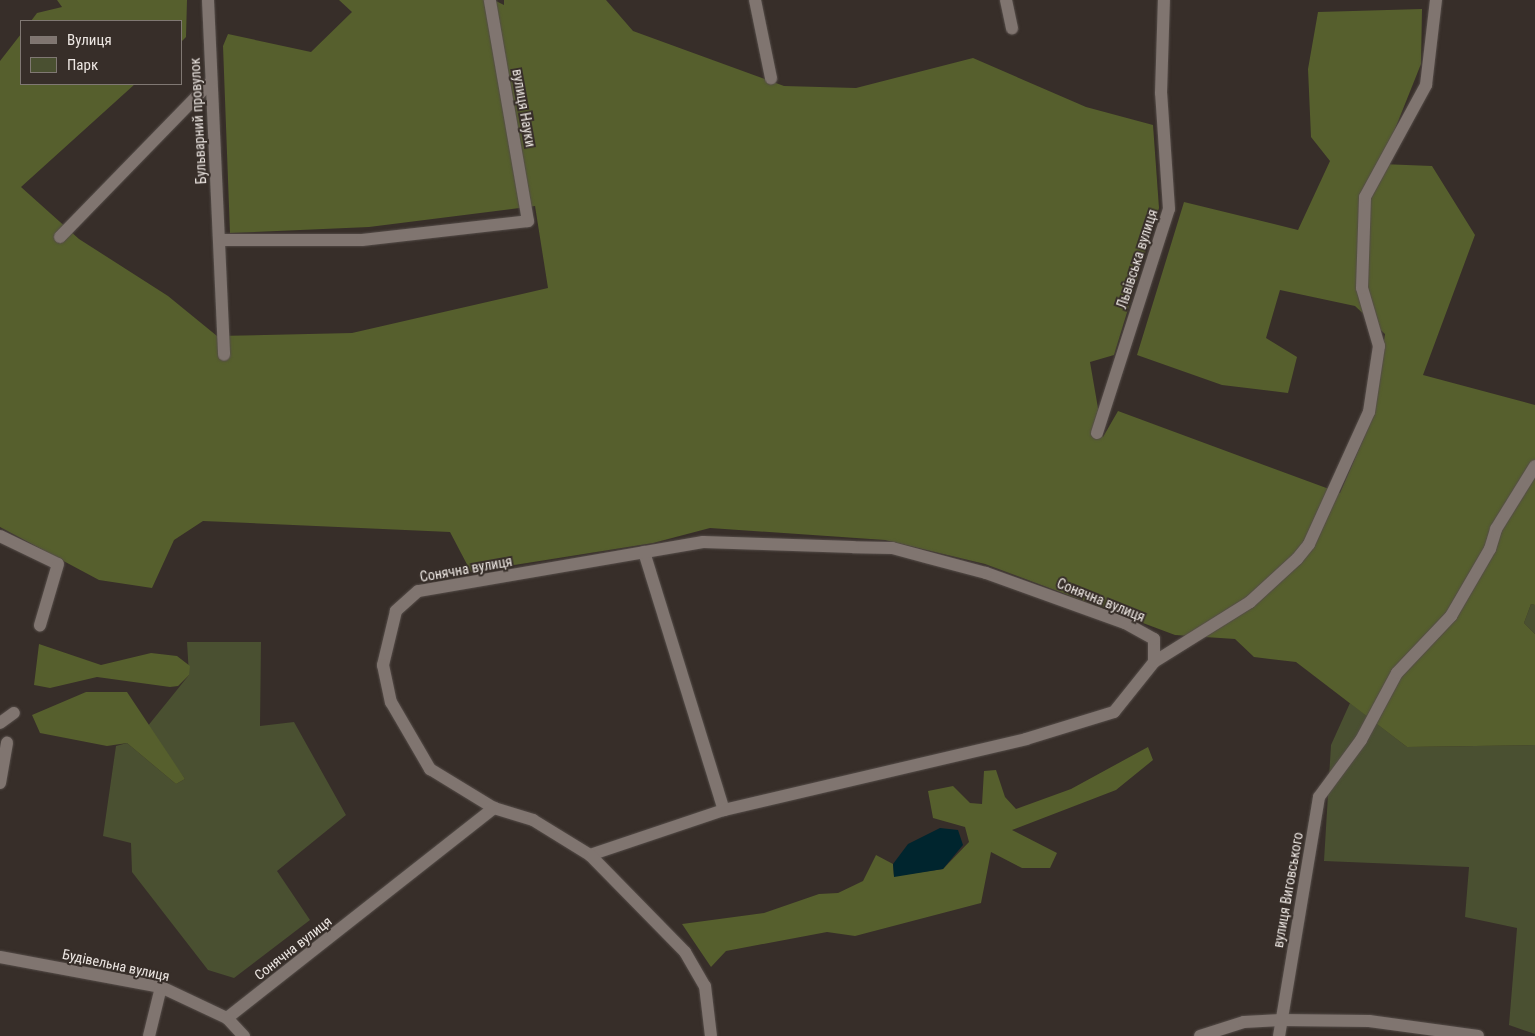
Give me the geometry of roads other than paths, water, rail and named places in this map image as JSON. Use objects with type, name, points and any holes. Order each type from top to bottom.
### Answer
[{"type":"street","name":"Бульварний провулок","points":[[208,0],[210,83],[221,240],[224,355]]},
{"type":"street","name":"вулиця Науки","points":[[221,240],[362,240],[528,220],[490,0]]},
{"type":"street","points":[[755,0],[771,78]]},
{"type":"street","points":[[1006,0],[1012,28]]},
{"type":"street","name":"Львівська вулиця","points":[[1097,433],[1169,209],[1161,93],[1164,0]]},
{"type":"street","points":[[590,855],[724,810],[1026,739],[1114,712],[1132,694],[1154,662],[1259,596],[1309,544],[1369,412],[1379,346],[1362,288],[1362,225],[1365,197],[1426,85],[1436,0]]},
{"type":"street","points":[[60,238],[210,83]]},
{"type":"street","name":"вулиця Виговського","points":[[1280,1036],[1281,1020],[1319,797],[1347,757],[1397,674],[1456,608],[1490,549],[1496,528],[1535,466]]},
{"type":"street","points":[[0,536],[58,564],[40,625]]},
{"type":"street","name":"Сонячна вулиця","points":[[711,1036],[705,986],[685,952],[590,855],[533,820],[494,808],[430,769],[391,702],[383,665],[396,611],[418,591],[703,542],[892,548],[986,573],[1125,623],[1154,639],[1154,662]]},
{"type":"street","points":[[644,552],[724,810]]},
{"type":"street","points":[[0,723],[14,713]]},
{"type":"street","points":[[0,783],[7,743]]},
{"type":"street","name":"Сонячна вулиця","points":[[227,1018],[494,808]]},
{"type":"street","name":"Будівельна вулиця","points":[[0,957],[161,987],[227,1018],[244,1036]]},
{"type":"street","points":[[149,1036],[161,987]]},
{"type":"street","points":[[1200,1036],[1244,1022],[1281,1020],[1369,1021],[1478,1036]]},
{"type":"water","points":[[940,828],[958,830],[963,845],[943,869],[894,877],[893,864],[908,844]]}]
